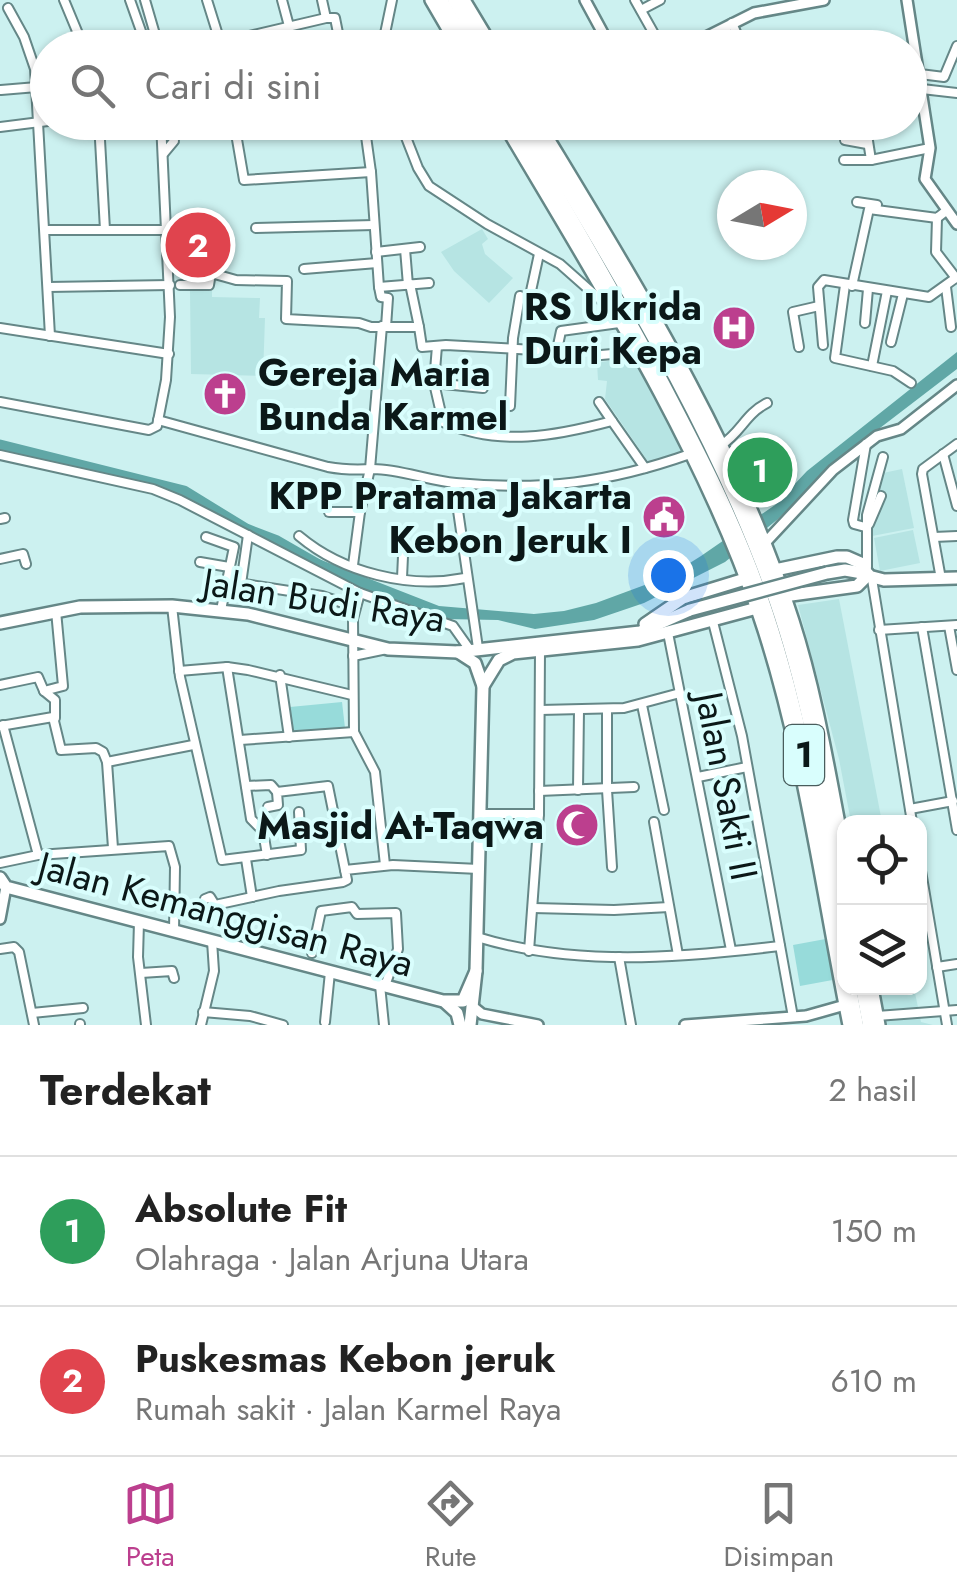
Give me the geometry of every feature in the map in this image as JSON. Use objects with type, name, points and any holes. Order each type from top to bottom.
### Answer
[{"type":"highway","points":[[441,0],[459,30]]},
{"type":"highway","points":[[454,0],[472,30]]},
{"type":"highway","name":"1","points":[[526,140],[606,276],[706,466],[730,530],[753,549],[790,643],[837,863]]},
{"type":"highway","name":"1","points":[[538,140],[605,253],[747,513],[794,704],[837,925]]},
{"type":"highway","points":[[851,995],[857,1025]]},
{"type":"highway","points":[[865,995],[875,1022]]},
{"type":"main road","points":[[431,0],[448,30]]},
{"type":"main road","points":[[464,0],[482,30]]},
{"type":"main road","points":[[514,140],[636,352],[730,530]]},
{"type":"main road","points":[[549,140],[623,264],[720,446],[747,513]]},
{"type":"main road","points":[[837,815],[813,695],[784,596],[775,570],[753,549],[745,579],[757,608],[794,744],[849,1025]]},
{"type":"main road","points":[[775,570],[847,557],[867,574]]},
{"type":"main road","points":[[636,636],[687,611],[827,573],[846,570],[897,580],[957,578]]},
{"type":"main road","points":[[784,596],[857,586],[867,574]]},
{"type":"main road","name":"Jalan Budi Raya","points":[[482,686],[490,670],[505,656],[636,636],[683,598],[745,579]]},
{"type":"main road","name":"Jalan Budi Raya","points":[[0,623],[56,610],[172,606],[221,610],[292,624],[388,649],[469,650],[668,633],[757,608]]},
{"type":"main road","points":[[442,1001],[471,1017],[476,971],[482,686],[469,650]]},
{"type":"main road","name":"Jalan Kemanggisan Raya","points":[[3,883],[442,1001]]},
{"type":"main road","points":[[442,1001],[463,1002],[476,971]]},
{"type":"main road","points":[[873,995],[875,1022]]},
{"type":"street","points":[[64,0],[76,30]]},
{"type":"street","points":[[130,0],[141,30]]},
{"type":"street","points":[[145,0],[154,30]]},
{"type":"street","points":[[208,0],[217,30]]},
{"type":"street","points":[[282,0],[289,26]]},
{"type":"street","points":[[322,0],[326,18]]},
{"type":"street","points":[[386,30],[392,0]]},
{"type":"street","points":[[585,0],[601,30]]},
{"type":"street","points":[[635,0],[652,30]]},
{"type":"street","points":[[907,0],[912,30]]},
{"type":"street","points":[[641,10],[655,1]]},
{"type":"street","points":[[719,30],[754,14],[818,1]]},
{"type":"street","points":[[8,8],[30,54]]},
{"type":"street","points":[[274,30],[326,18],[334,18],[336,30]]},
{"type":"street","points":[[732,23],[735,30]]},
{"type":"street","points":[[927,73],[944,77],[957,46]]},
{"type":"street","points":[[1,90],[30,88]]},
{"type":"street","points":[[927,90],[957,94]]},
{"type":"street","points":[[0,126],[30,123]]},
{"type":"street","points":[[43,140],[50,336]]},
{"type":"street","points":[[100,140],[105,230]]},
{"type":"street","points":[[0,402],[150,430],[157,423],[175,285],[167,230],[162,140]]},
{"type":"street","points":[[164,154],[173,140]]},
{"type":"street","points":[[237,140],[244,180],[372,172]]},
{"type":"street","points":[[353,566],[370,469],[388,298],[380,297],[367,140]]},
{"type":"street","points":[[407,140],[429,186],[560,264],[612,310]]},
{"type":"street","points":[[845,140],[867,144]]},
{"type":"street","points":[[867,140],[872,160]]},
{"type":"street","points":[[925,140],[925,178],[942,212],[957,224]]},
{"type":"street","points":[[844,160],[872,160],[925,149]]},
{"type":"street","points":[[857,202],[931,214],[942,212]]},
{"type":"street","points":[[911,382],[899,374],[836,358],[848,286],[869,209],[942,212]]},
{"type":"street","points":[[823,345],[818,287],[824,280],[928,297],[956,277],[936,252],[942,212]]},
{"type":"street","points":[[256,228],[374,226]]},
{"type":"street","points":[[45,230],[167,230]]},
{"type":"street","points":[[376,252],[420,246]]},
{"type":"street","points":[[405,249],[422,347],[553,351],[561,332],[619,323]]},
{"type":"street","points":[[532,290],[539,254]]},
{"type":"street","points":[[304,269],[377,264]]},
{"type":"street","points":[[48,287],[210,285],[210,273],[236,280],[286,281],[286,319],[419,327]]},
{"type":"street","points":[[379,287],[428,284]]},
{"type":"street","points":[[946,286],[951,327]]},
{"type":"street","points":[[865,323],[868,289]]},
{"type":"street","points":[[872,366],[886,292]]},
{"type":"street","points":[[891,342],[904,294]]},
{"type":"street","points":[[510,406],[512,348],[520,296]]},
{"type":"street","points":[[799,347],[792,314],[819,306]]},
{"type":"street","points":[[0,328],[169,354]]},
{"type":"street","points":[[437,346],[434,383],[443,422],[494,436],[560,435],[612,421]]},
{"type":"street","points":[[601,354],[636,352]]},
{"type":"street","points":[[434,383],[483,388]]},
{"type":"street","points":[[753,549],[811,491],[866,444],[877,436],[899,430],[957,384]]},
{"type":"street","points":[[599,402],[645,468]]},
{"type":"street","points":[[720,446],[740,433],[748,414],[766,403]]},
{"type":"street","points":[[157,423],[346,471],[370,469],[454,483],[552,487],[645,468],[690,454]]},
{"type":"street","points":[[866,444],[853,520],[866,528]]},
{"type":"street","points":[[941,579],[922,474],[923,468],[957,444]]},
{"type":"street","points":[[944,454],[957,506]]},
{"type":"street","points":[[0,456],[153,490],[193,505],[360,593],[453,626],[469,650]]},
{"type":"street","points":[[883,457],[866,528],[867,574],[911,815]]},
{"type":"street","points":[[454,483],[473,620],[469,650]]},
{"type":"street","points":[[866,528],[882,496]]},
{"type":"street","points":[[329,512],[360,512]]},
{"type":"street","points":[[248,535],[240,584],[322,596],[355,607]]},
{"type":"street","points":[[298,536],[378,576],[443,581],[465,578]]},
{"type":"street","points":[[934,537],[957,536]]},
{"type":"street","points":[[206,537],[234,546],[221,610]]},
{"type":"street","points":[[0,559],[24,554],[26,564]]},
{"type":"street","points":[[402,578],[403,556]]},
{"type":"street","points":[[200,562],[229,567]]},
{"type":"street","points":[[360,593],[352,641],[354,732],[376,772],[386,865]]},
{"type":"street","points":[[172,606],[178,670],[222,860],[302,850],[299,812]]},
{"type":"street","points":[[44,691],[63,686],[56,610]]},
{"type":"street","points":[[713,622],[748,767],[794,1017]]},
{"type":"street","points":[[879,630],[953,626],[957,670]]},
{"type":"street","points":[[922,628],[957,830]]},
{"type":"street","name":"Jalan Sakti II","points":[[668,633],[731,950]]},
{"type":"street","points":[[352,656],[388,649]]},
{"type":"street","points":[[529,951],[539,814],[540,650]]},
{"type":"street","points":[[178,670],[227,667],[280,675],[352,695]]},
{"type":"street","points":[[227,667],[251,819],[263,831],[267,855]]},
{"type":"street","points":[[280,675],[290,737]]},
{"type":"street","points":[[0,685],[36,676],[44,691],[56,700],[60,750],[96,748],[103,752],[113,848]]},
{"type":"street","points":[[540,710],[608,709],[642,705],[680,694]]},
{"type":"street","points":[[642,705],[664,810]]},
{"type":"street","points":[[608,709],[607,790],[612,867]]},
{"type":"street","points":[[578,790],[579,710]]},
{"type":"street","points":[[38,855],[1,725],[56,718]]},
{"type":"street","points":[[240,740],[354,732]]},
{"type":"street","points":[[106,762],[194,746]]},
{"type":"street","points":[[698,777],[748,767]]},
{"type":"street","points":[[246,786],[272,784],[278,805],[268,807]]},
{"type":"street","points":[[205,899],[210,897],[215,905],[348,880],[328,786],[276,792]]},
{"type":"street","points":[[539,790],[634,786]]},
{"type":"street","points":[[910,808],[954,801]]},
{"type":"street","points":[[480,814],[539,814]]},
{"type":"street","points":[[654,822],[678,955]]},
{"type":"street","points":[[0,863],[113,848],[172,848],[174,931]]},
{"type":"street","points":[[246,859],[252,897]]},
{"type":"street","points":[[346,870],[386,865],[479,868]]},
{"type":"street","points":[[0,919],[3,883]]},
{"type":"street","points":[[927,905],[947,1025]]},
{"type":"street","points":[[312,953],[321,911],[352,907],[357,914],[396,913],[398,949],[382,986],[384,1025]]},
{"type":"street","points":[[532,908],[669,907]]},
{"type":"street","points":[[140,922],[138,957],[146,1025]]},
{"type":"street","points":[[477,937],[559,956],[678,955],[780,946]]},
{"type":"street","points":[[201,1025],[214,970],[212,941]]},
{"type":"street","points":[[0,950],[17,948],[34,1025]]},
{"type":"street","points":[[619,957],[631,1025]]},
{"type":"street","points":[[937,966],[957,964]]},
{"type":"street","points":[[142,973],[171,970],[174,978]]},
{"type":"street","points":[[325,1022],[330,972]]},
{"type":"street","points":[[689,1025],[794,1017],[845,1004]]},
{"type":"street","points":[[32,1013],[83,1008]]},
{"type":"street","points":[[875,1022],[957,1010]]},
{"type":"street","points":[[202,1012],[250,1016],[283,1025]]},
{"type":"street","points":[[471,1017],[538,1025]]},
{"type":"shaded area","points":[[482,229],[488,239],[482,244],[485,254],[513,278],[489,303],[454,271],[441,252]]},
{"type":"shaded area","points":[[190,291],[212,291],[212,297],[260,298],[259,318],[265,318],[263,376],[191,374]]},
{"type":"shaded area","points":[[957,352],[957,369],[833,464],[778,519],[725,562],[644,603],[594,620],[535,629],[498,620],[444,619],[376,600],[311,567],[311,556],[439,606],[534,614],[596,603],[669,576],[775,505],[807,471]]},
{"type":"shaded area","points":[[635,356],[684,450],[649,463],[605,399],[607,381],[598,380],[597,363]]},
{"type":"shaded area","points":[[902,469],[914,528],[872,536],[870,523],[883,473]]},
{"type":"shaded area","points":[[913,530],[920,563],[880,571],[874,538]]},
{"type":"shaded area","points":[[839,599],[881,815],[850,815],[839,759],[798,605]]},
{"type":"shaded area","points":[[342,702],[345,728],[293,734],[290,707]]},
{"type":"shaded area","points":[[831,938],[837,979],[800,986],[793,945]]},
{"type":"shaded area","points":[[881,995],[915,995],[921,1022],[933,1025],[887,1025]]},
{"type":"waterway","points":[[0,445],[184,491],[246,529],[277,541],[324,568]]},
{"type":"place","name":"Puskesmas Kebon jeruk","points":[[198,245]]},
{"type":"place","name":"RS Ukrida Duri Kepa","points":[[734,328]]},
{"type":"place","name":"Gereja Maria Bunda Karmel","points":[[225,394]]},
{"type":"place","name":"Absolute Fit","points":[[760,470]]},
{"type":"place","name":"KPP Pratama Jakarta Kebon Jeruk I","points":[[664,517]]},
{"type":"place","name":"Masjid At-Taqwa","points":[[577,825]]}]
